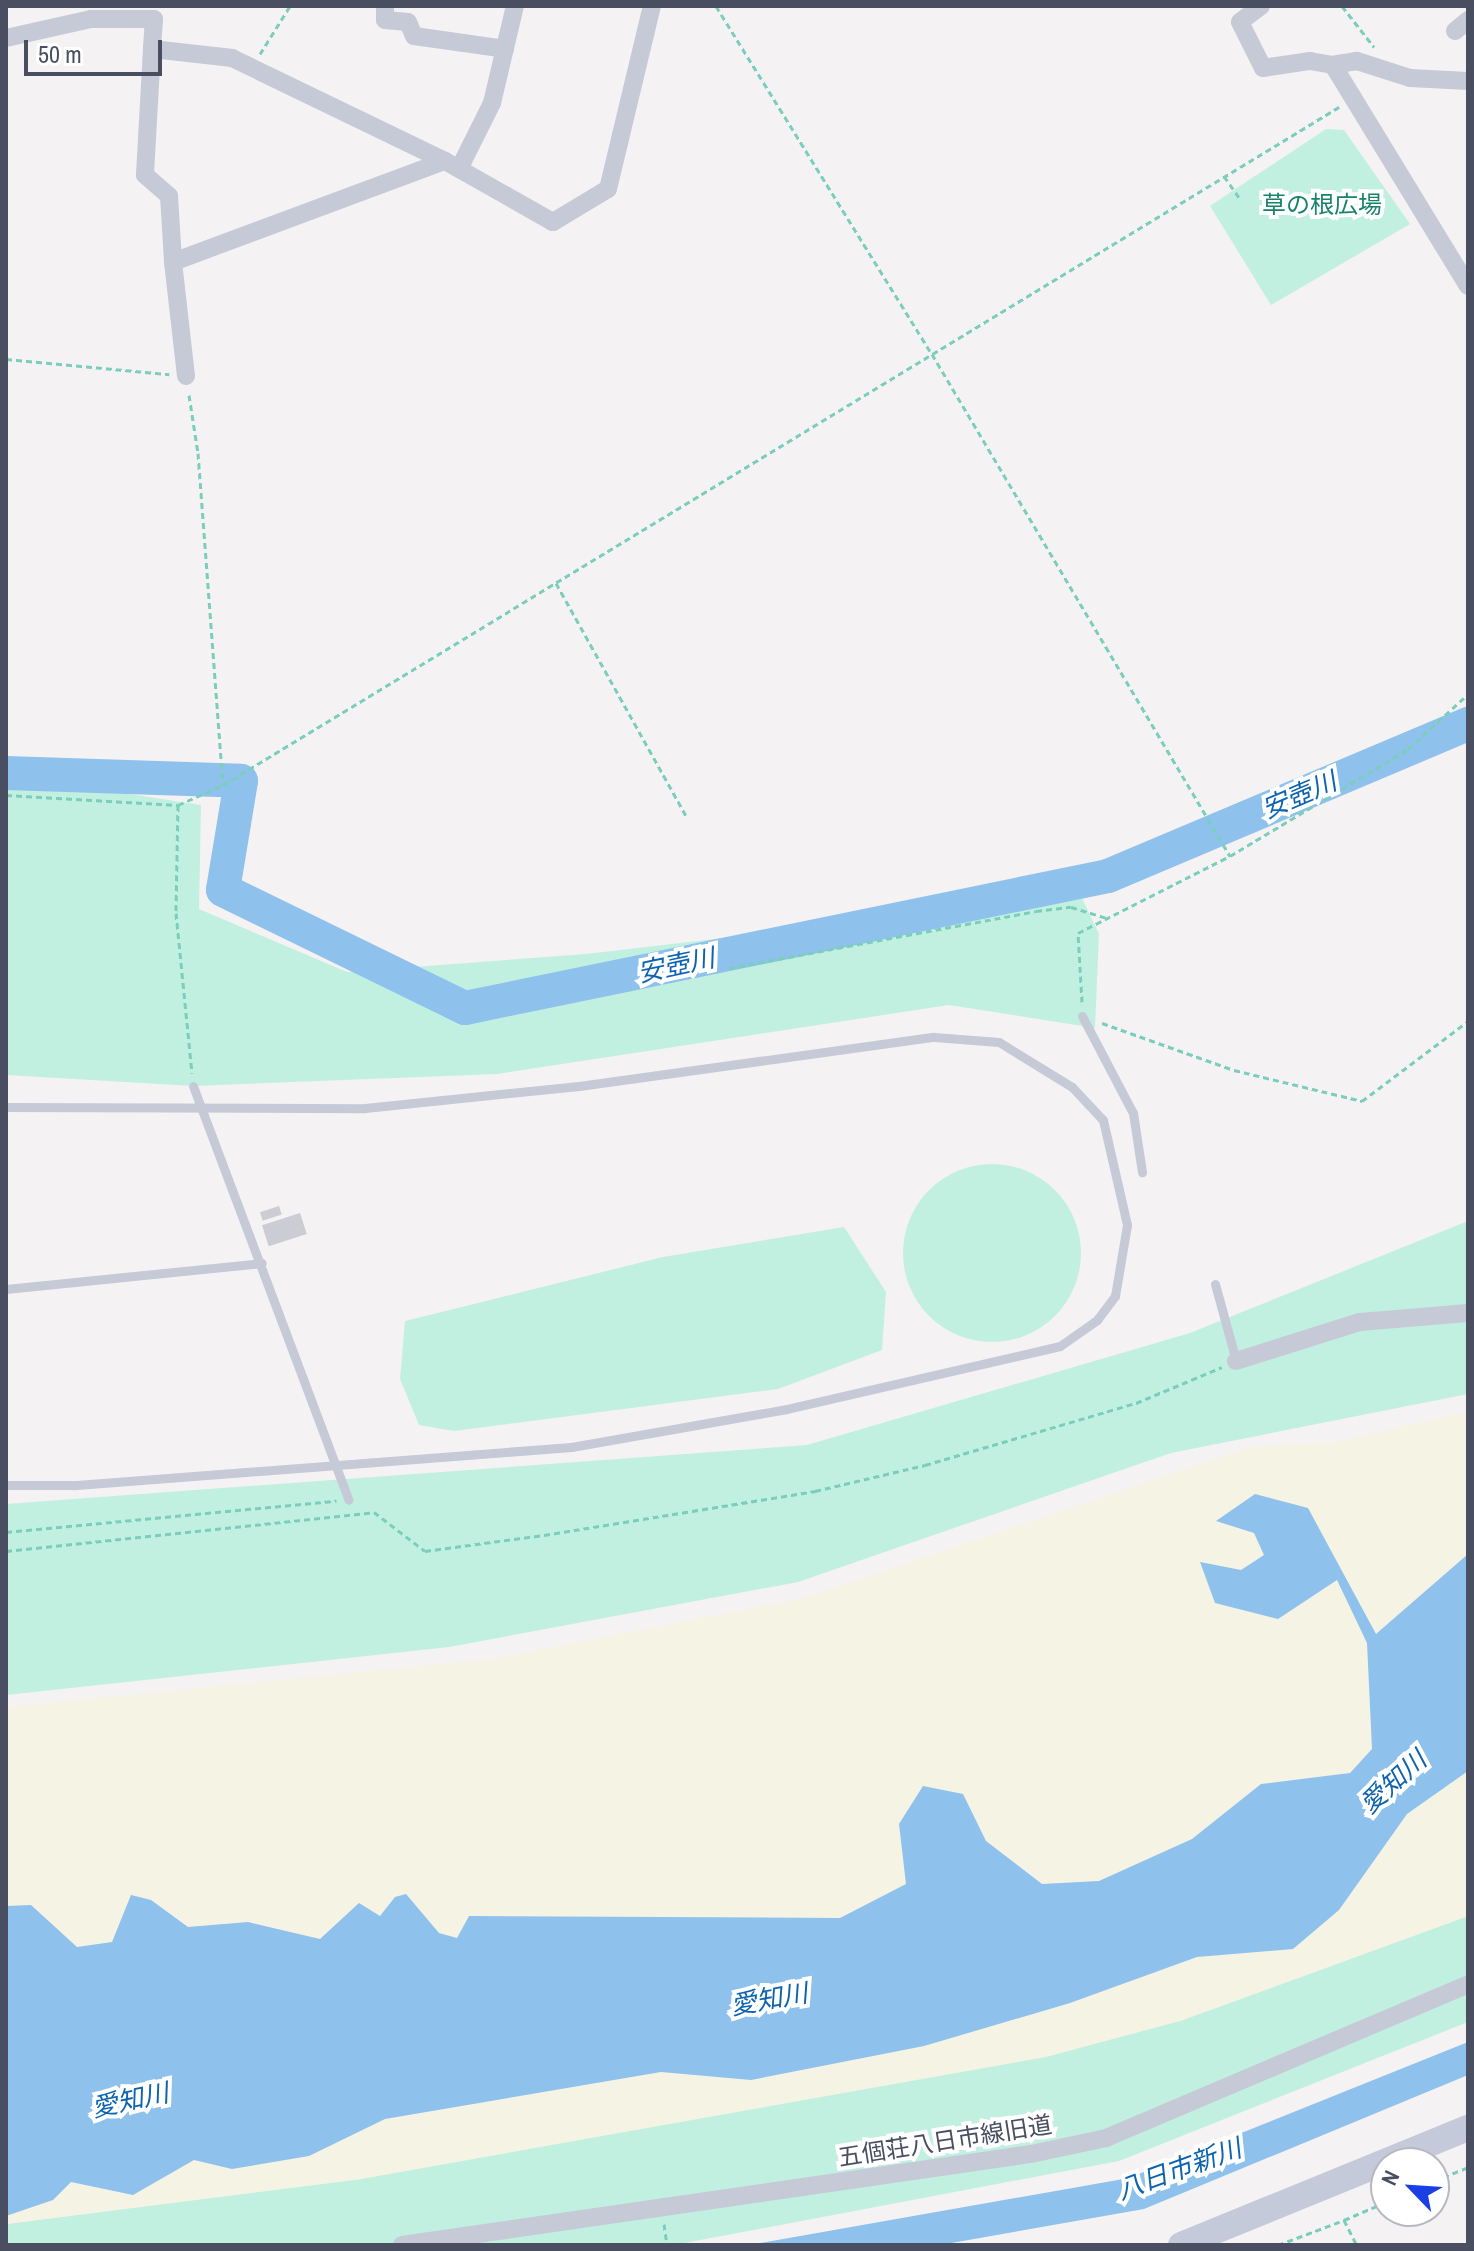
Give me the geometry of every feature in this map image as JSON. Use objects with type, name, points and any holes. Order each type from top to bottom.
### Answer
[{"type":"main road","points":[[1181,2245],[1468,2128]]},
{"type":"street","points":[[385,6],[385,20],[408,22],[414,36],[505,49]]},
{"type":"street","points":[[173,262],[452,165],[492,103],[515,6]]},
{"type":"street","points":[[152,49],[232,58],[452,165],[553,222],[608,189],[652,6]]},
{"type":"street","points":[[1261,6],[1240,22],[1263,68],[1310,61],[1333,65],[1357,61],[1391,68],[1410,78],[1468,81]]},
{"type":"street","points":[[6,38],[91,19],[154,19],[145,175],[169,196],[186,376]]},
{"type":"street","points":[[1333,65],[1468,286]]},
{"type":"street","points":[[1236,1361],[1360,1322],[1468,1313]]},
{"type":"street","name":"五個荘八日市線旧道","points":[[402,2245],[1031,2154],[1106,2138],[1468,1984]]},
{"type":"lane","points":[[1082,1016],[1133,1113],[1142,1172]]},
{"type":"lane","points":[[6,1107],[365,1108],[579,1086],[934,1037],[999,1042],[1072,1087],[1103,1120],[1127,1225],[1123,1267],[1115,1296],[1097,1320],[1060,1346],[787,1409],[571,1447],[73,1485],[6,1485]]},
{"type":"lane","points":[[193,1086],[204,1108],[349,1500]]},
{"type":"lane","points":[[6,1289],[262,1263]]},
{"type":"lane","points":[[1215,1284],[1236,1361]]},
{"type":"path","points":[[252,67],[290,6]]},
{"type":"path","points":[[716,6],[932,354],[1230,856]]},
{"type":"path","points":[[1342,6],[1391,68]]},
{"type":"path","points":[[6,795],[178,805],[223,785],[1352,99]]},
{"type":"path","points":[[1224,176],[1240,199]]},
{"type":"path","points":[[6,359],[186,376],[198,453],[223,785]]},
{"type":"path","points":[[556,583],[687,817]]},
{"type":"path","points":[[1468,694],[1408,749],[1230,856],[1078,933],[1082,1016],[1234,1070],[1362,1101],[1468,1021]]},
{"type":"path","points":[[178,805],[176,913],[193,1086]]},
{"type":"path","points":[[729,968],[1036,911],[1071,907],[1107,918]]},
{"type":"path","points":[[6,1551],[374,1512],[425,1551],[684,1514],[925,1465],[1136,1403],[1236,1361]]},
{"type":"path","points":[[6,1532],[349,1500]]},
{"type":"path","points":[[1278,2245],[1370,2209]]},
{"type":"path","points":[[1344,2220],[1357,2245]]},
{"type":"green space","name":"草の根広場","points":[[1326,129],[1344,130],[1410,224],[1271,305],[1210,206]]},
{"type":"green space","points":[[6,775],[201,805],[199,909],[347,972],[586,954],[1081,896],[1099,934],[1095,1028],[949,1005],[497,1074],[193,1086],[6,1075]]},
{"type":"green space","points":[[992,1164],[1026,1170],[1055,1190],[1075,1219],[1081,1253],[1075,1287],[1055,1316],[1026,1336],[992,1342],[958,1336],[929,1316],[909,1287],[903,1253],[909,1219],[929,1190],[958,1170]]},
{"type":"green space","points":[[1468,1221],[1468,1394],[1171,1453],[798,1582],[449,1647],[6,1695],[6,1504],[807,1445],[1190,1333]]},
{"type":"green space","points":[[844,1227],[886,1292],[882,1350],[778,1389],[454,1431],[419,1425],[400,1379],[405,1321],[663,1257]]},
{"type":"green space","points":[[1468,1916],[1468,2022],[1119,2161],[674,2245],[6,2245],[6,2224],[361,2179],[1180,2021]]},
{"type":"sand","points":[[1468,1411],[1468,1916],[1180,2021],[1046,2057],[361,2179],[6,2224],[6,1707],[494,1659],[804,1598],[1251,1447],[1338,1442]]},
{"type":"water","name":"愛知川","points":[[1255,1494],[1308,1508],[1376,1634],[1468,1554],[1468,1771],[1407,1814],[1339,1910],[1293,1949],[1197,1957],[1070,2003],[924,2046],[751,2080],[661,2072],[385,2119],[309,2156],[232,2169],[194,2160],[133,2195],[71,2182],[53,2200],[6,2216],[6,1906],[31,1905],[77,1947],[112,1942],[131,1895],[151,1900],[188,1927],[248,1922],[320,1939],[359,1903],[380,1916],[395,1897],[406,1894],[439,1933],[457,1938],[469,1916],[840,1918],[906,1884],[899,1824],[923,1786],[963,1794],[986,1841],[1042,1884],[1099,1881],[1192,1839],[1261,1784],[1350,1773],[1372,1749],[1367,1643],[1337,1580],[1278,1619],[1215,1603],[1200,1562],[1241,1570],[1264,1555],[1254,1533],[1216,1521]]},
{"type":"water","name":"八日市新川","points":[[1468,2042],[1468,2075],[1144,2209],[940,2245],[749,2245],[1129,2178]]},
{"type":"building","points":[[279,1206],[282,1215],[263,1221],[260,1212]]},
{"type":"building","points":[[300,1213],[307,1234],[269,1246],[262,1225]]},
{"type":"waterway","name":"安壺川","points":[[6,773],[241,781],[223,890],[465,1008],[1108,876],[1468,724]]}]
